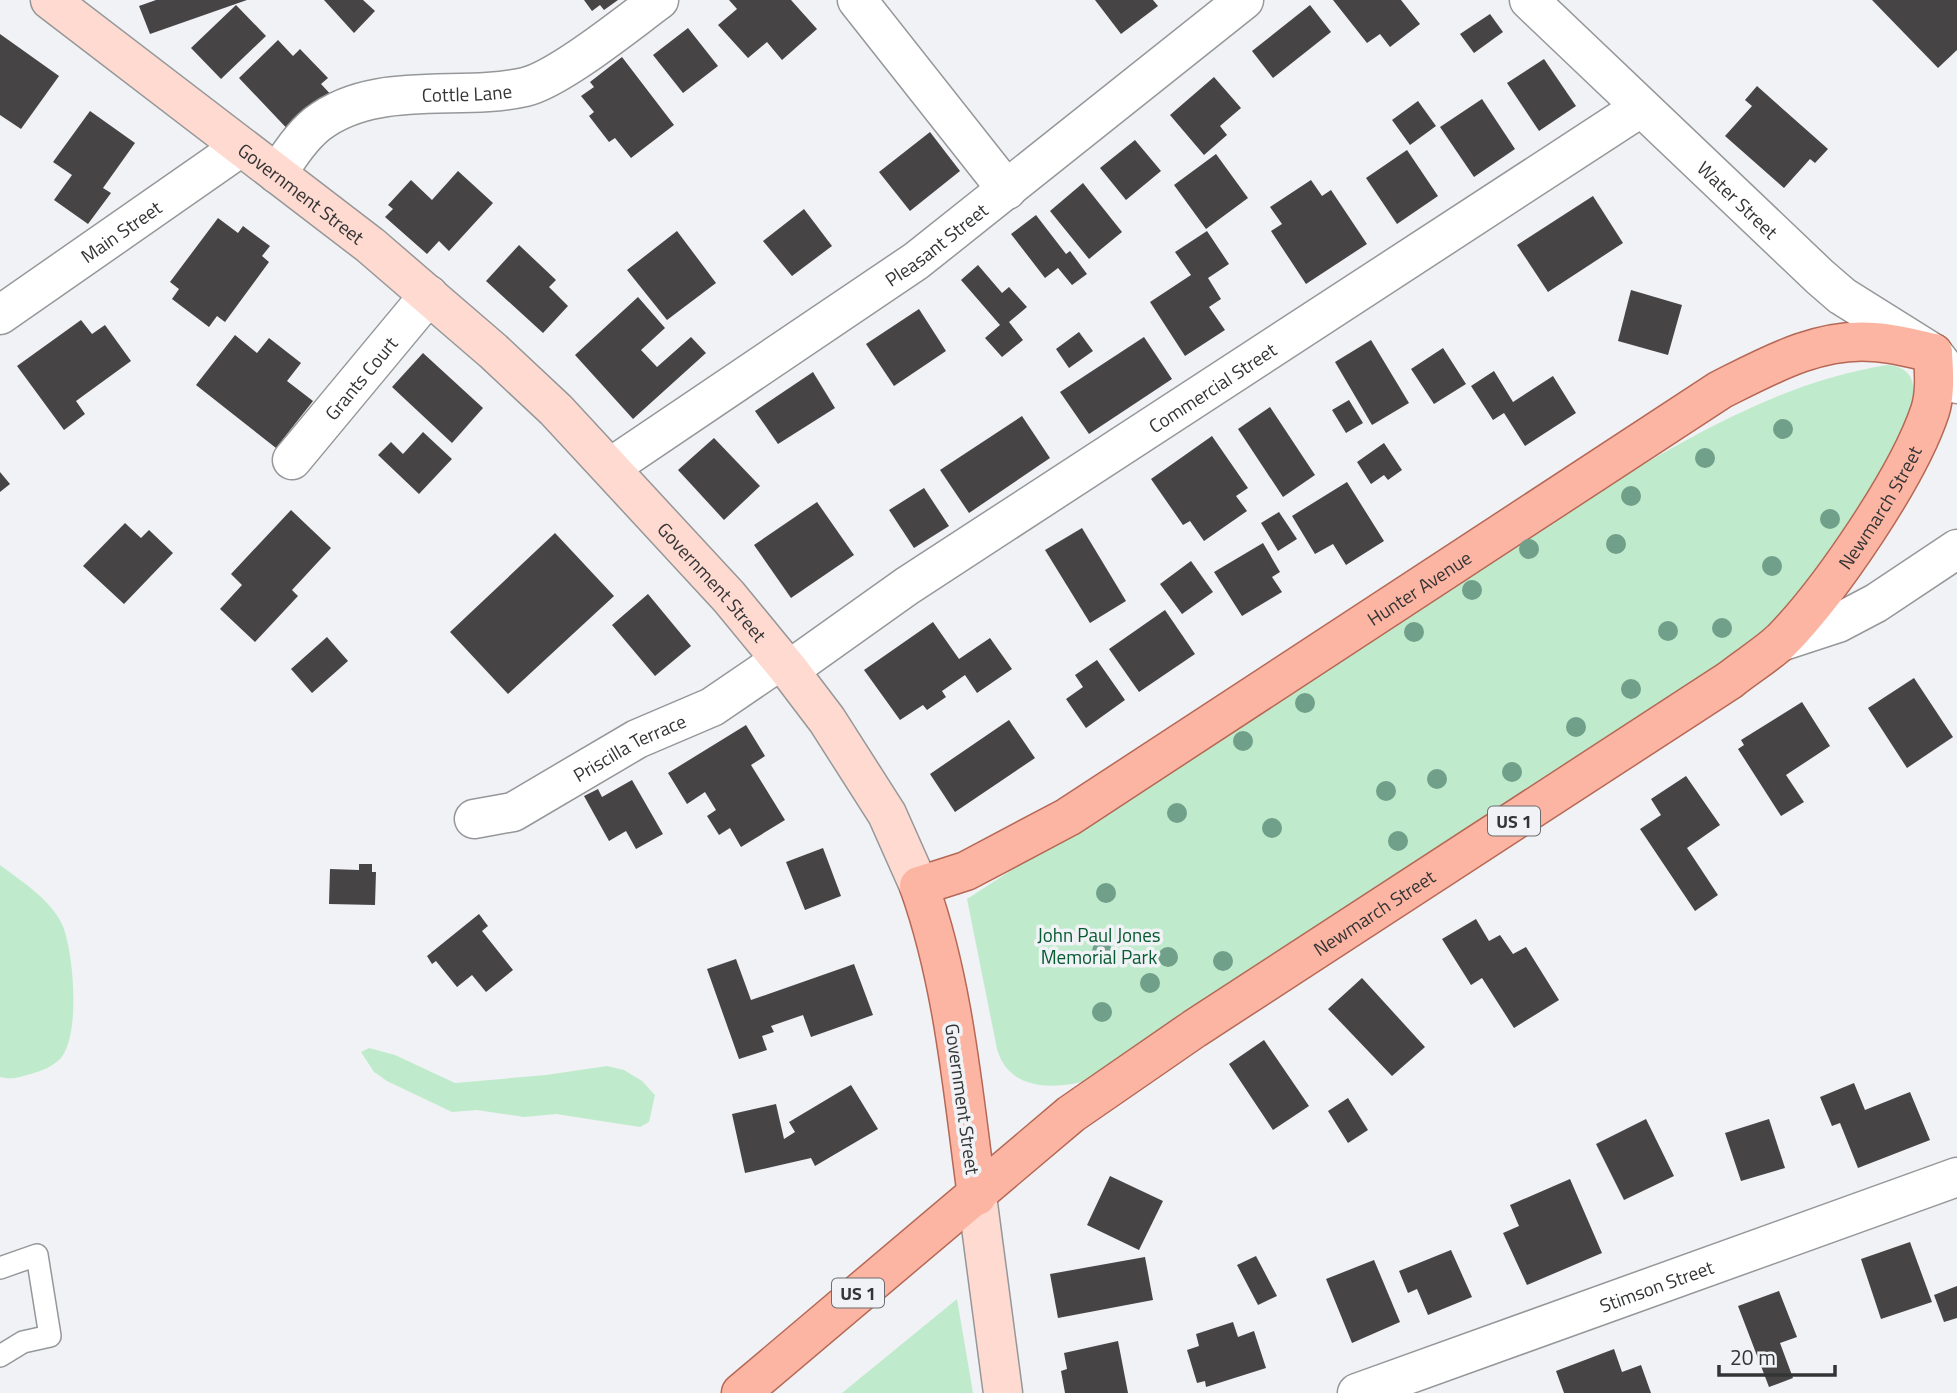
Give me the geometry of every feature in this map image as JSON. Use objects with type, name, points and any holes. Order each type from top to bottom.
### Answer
[{"type":"main road","name":"Hunter Avenue","points":[[919,886],[966,871],[1068,817],[1720,390],[1783,358],[1833,343],[1945,343]]},
{"type":"main road","name":"Newmarch Street","points":[[977,1196],[1071,1114],[1147,1061],[1730,680],[1780,642],[1814,601],[1867,526],[1915,446],[1930,410],[1945,343]]},
{"type":"main road","name":"Government Street","points":[[919,886],[932,923],[947,995],[977,1196]]},
{"type":"main road","name":"US 1","points":[[741,1393],[942,1221],[977,1196]]},
{"type":"street","name":"Cottle Lane","points":[[277,174],[306,135],[335,113],[371,101],[527,86],[540,81],[604,40],[659,0]]},
{"type":"street","points":[[857,0],[1007,190]]},
{"type":"street","name":"Pleasant Street","points":[[611,467],[916,261],[1244,0]]},
{"type":"street","name":"Water Street","points":[[1529,0],[1640,108],[1835,289],[1945,343],[1957,384]]},
{"type":"street","name":"Government Street","points":[[53,1],[429,295],[556,410],[729,597],[827,720],[887,814],[919,886]]},
{"type":"street","name":"Commercial Street","points":[[785,665],[1640,108]]},
{"type":"street","name":"Main Street","points":[[0,315],[241,147]]},
{"type":"street","name":"Grants Court","points":[[292,460],[429,295]]},
{"type":"street","name":"Newmarch Street","points":[[1780,642],[1838,623],[1876,603],[1957,549]]},
{"type":"street","name":"Priscilla Terrace","points":[[474,819],[513,813],[637,739],[712,707],[785,665]]},
{"type":"street","name":"Stimson Street","points":[[1357,1393],[1957,1177]]},
{"type":"street","name":"Government Street","points":[[977,1196],[1003,1393]]},
{"type":"lane","points":[[0,1268],[37,1255],[50,1336],[23,1342],[0,1356]]},
{"type":"green space","name":"John Paul Jones Memorial Park","points":[[1887,365],[1905,370],[1912,382],[1914,390],[1910,416],[1875,481],[1836,544],[1791,601],[1737,653],[1090,1080],[1062,1085],[1034,1084],[1011,1073],[1003,1063],[997,1049],[967,899],[1591,496],[1661,454],[1771,399],[1847,373]]},
{"type":"green space","points":[[0,865],[26,884],[57,915],[66,937],[72,973],[73,1014],[67,1048],[54,1064],[31,1074],[12,1078],[0,1077]]},
{"type":"green space","points":[[369,1048],[395,1055],[455,1083],[546,1075],[607,1066],[624,1070],[642,1081],[655,1095],[649,1122],[640,1127],[556,1114],[524,1117],[477,1110],[452,1112],[374,1072],[361,1052]]},
{"type":"green space","points":[[957,1299],[973,1393],[842,1393]]},
{"type":"building","points":[[156,0],[247,0],[150,34],[139,6]]},
{"type":"building","points":[[324,0],[363,0],[375,11],[354,33]]},
{"type":"building","points":[[584,0],[618,0],[604,10],[600,5],[592,11]]},
{"type":"building","points":[[729,0],[791,0],[817,29],[782,60],[767,42],[748,58],[718,25],[737,9]]},
{"type":"building","points":[[1095,0],[1153,0],[1158,6],[1121,34]]},
{"type":"building","points":[[1333,0],[1401,0],[1420,24],[1390,47],[1380,34],[1367,43]]},
{"type":"building","points":[[1872,0],[1957,0],[1957,50],[1938,68]]},
{"type":"building","points":[[236,5],[266,36],[221,79],[191,48]]},
{"type":"building","points":[[1310,5],[1331,32],[1273,78],[1252,51]]},
{"type":"building","points":[[1490,14],[1503,32],[1474,53],[1460,34]]},
{"type":"building","points":[[688,28],[718,66],[683,93],[653,55]]},
{"type":"building","points":[[0,34],[59,76],[21,129],[0,115]]},
{"type":"building","points":[[278,40],[293,56],[300,49],[328,78],[321,84],[335,99],[295,137],[239,78]]},
{"type":"building","points":[[622,57],[674,125],[631,158],[615,138],[609,142],[589,116],[594,112],[581,96],[594,87],[590,82]]},
{"type":"building","points":[[1544,59],[1576,106],[1539,131],[1507,83]]},
{"type":"building","points":[[1214,77],[1241,108],[1220,126],[1227,135],[1204,155],[1170,115]]},
{"type":"building","points":[[1757,86],[1828,149],[1815,163],[1810,159],[1784,188],[1725,136],[1752,106],[1745,100]]},
{"type":"building","points":[[1482,99],[1515,149],[1474,177],[1440,127]]},
{"type":"building","points":[[1418,101],[1436,126],[1410,145],[1392,120]]},
{"type":"building","points":[[90,111],[135,143],[103,188],[111,193],[88,224],[54,200],[72,175],[53,162]]},
{"type":"building","points":[[930,132],[960,171],[910,211],[879,172]]},
{"type":"building","points":[[1135,140],[1161,171],[1126,200],[1100,168]]},
{"type":"building","points":[[1407,150],[1438,196],[1397,224],[1366,178]]},
{"type":"building","points":[[1216,154],[1248,198],[1206,229],[1174,185]]},
{"type":"building","points":[[458,171],[493,203],[449,251],[439,241],[427,254],[385,217],[393,209],[388,205],[411,180],[432,200]]},
{"type":"building","points":[[1311,180],[1322,196],[1331,190],[1367,244],[1306,284],[1271,231],[1282,224],[1270,207]]},
{"type":"building","points":[[1083,183],[1122,232],[1089,259],[1050,211]]},
{"type":"building","points":[[1593,196],[1623,243],[1548,292],[1517,245]]},
{"type":"building","points":[[804,209],[832,246],[792,276],[763,241]]},
{"type":"building","points":[[1036,215],[1066,254],[1070,251],[1087,274],[1072,285],[1058,268],[1045,278],[1011,234]]},
{"type":"building","points":[[218,218],[238,233],[243,226],[270,246],[262,256],[269,262],[225,322],[217,316],[209,327],[172,299],[179,289],[170,282]]},
{"type":"building","points":[[677,231],[716,283],[667,320],[627,270]]},
{"type":"building","points":[[1207,231],[1229,264],[1208,278],[1221,299],[1209,307],[1225,330],[1185,356],[1150,302],[1191,275],[1175,252]]},
{"type":"building","points":[[519,245],[556,280],[549,287],[568,306],[543,333],[486,281]]},
{"type":"building","points":[[978,265],[1002,293],[1009,287],[1027,307],[1009,322],[1023,340],[1002,357],[985,338],[1000,325],[961,280]]},
{"type":"building","points":[[1631,290],[1682,305],[1668,355],[1618,341]]},
{"type":"building","points":[[638,297],[665,328],[641,350],[657,367],[691,337],[706,353],[633,419],[575,355]]},
{"type":"building","points":[[919,309],[946,351],[894,386],[866,344]]},
{"type":"building","points":[[81,320],[92,334],[105,325],[131,361],[76,401],[85,414],[64,430],[17,366]]},
{"type":"building","points":[[1079,332],[1093,351],[1069,368],[1056,349]]},
{"type":"building","points":[[235,335],[257,353],[269,338],[301,363],[287,381],[313,401],[276,448],[196,385]]},
{"type":"building","points":[[1144,337],[1172,379],[1089,434],[1060,392]]},
{"type":"building","points":[[1371,340],[1409,403],[1372,425],[1335,362]]},
{"type":"building","points":[[1443,348],[1466,384],[1434,404],[1411,369]]},
{"type":"building","points":[[423,353],[483,408],[452,443],[392,387]]},
{"type":"building","points":[[1494,371],[1513,402],[1553,376],[1576,413],[1525,446],[1504,413],[1493,420],[1471,386]]},
{"type":"building","points":[[813,372],[835,408],[778,444],[755,411]]},
{"type":"building","points":[[1349,400],[1363,423],[1346,433],[1332,410]]},
{"type":"building","points":[[1270,407],[1315,475],[1283,497],[1238,429]]},
{"type":"building","points":[[1022,416],[1050,458],[969,513],[940,470]]},
{"type":"building","points":[[423,432],[452,459],[419,494],[378,455],[391,442],[403,454]]},
{"type":"building","points":[[1212,436],[1248,488],[1236,496],[1247,511],[1204,541],[1190,521],[1183,525],[1151,479]]},
{"type":"building","points":[[714,438],[760,486],[724,520],[678,470]]},
{"type":"building","points":[[1384,443],[1402,470],[1388,480],[1384,475],[1371,484],[1357,462]]},
{"type":"building","points":[[0,472],[10,484],[0,492]]},
{"type":"building","points":[[1347,482],[1384,541],[1346,565],[1333,544],[1315,554],[1292,516]]},
{"type":"building","points":[[924,488],[949,526],[914,548],[889,510]]},
{"type":"building","points":[[817,502],[854,555],[791,598],[754,545]]},
{"type":"building","points":[[291,510],[331,548],[292,590],[298,596],[255,642],[220,609],[242,585],[231,574]]},
{"type":"building","points":[[1279,512],[1297,539],[1278,551],[1261,523]]},
{"type":"building","points":[[125,523],[141,538],[149,530],[173,553],[124,604],[83,566]]},
{"type":"building","points":[[1082,528],[1126,601],[1090,623],[1045,550]]},
{"type":"building","points":[[555,533],[614,596],[508,694],[450,632]]},
{"type":"building","points":[[1263,543],[1280,572],[1272,577],[1282,592],[1242,616],[1214,572]]},
{"type":"building","points":[[1191,561],[1213,592],[1182,614],[1160,584]]},
{"type":"building","points":[[648,594],[691,646],[655,676],[612,625]]},
{"type":"building","points":[[1165,610],[1195,654],[1139,692],[1109,649]]},
{"type":"building","points":[[933,622],[959,659],[990,638],[1012,669],[977,693],[965,675],[942,691],[946,697],[927,710],[923,705],[900,720],[864,670]]},
{"type":"building","points":[[327,637],[348,661],[312,693],[291,669]]},
{"type":"building","points":[[1097,660],[1125,700],[1086,728],[1066,699],[1083,687],[1075,675]]},
{"type":"building","points":[[1914,678],[1953,737],[1907,768],[1868,708]]},
{"type":"building","points":[[1802,702],[1830,746],[1786,775],[1804,802],[1781,816],[1738,749],[1744,745],[1741,740]]},
{"type":"building","points":[[1009,720],[1035,758],[955,812],[930,774]]},
{"type":"building","points":[[746,725],[765,756],[751,765],[785,820],[741,847],[730,828],[719,835],[707,816],[716,810],[705,792],[687,804],[668,773]]},
{"type":"building","points":[[1686,776],[1720,825],[1687,848],[1718,895],[1695,911],[1640,829],[1661,815],[1651,799]]},
{"type":"building","points":[[632,780],[663,834],[636,849],[626,831],[609,841],[584,796],[598,789],[602,797]]},
{"type":"building","points":[[823,848],[841,896],[805,910],[786,862]]},
{"type":"building","points":[[359,864],[372,864],[372,872],[376,872],[375,905],[329,904],[330,869],[359,870]]},
{"type":"building","points":[[479,914],[488,926],[482,931],[513,970],[486,992],[472,975],[457,987],[436,961],[432,964],[427,956]]},
{"type":"building","points":[[1476,919],[1489,941],[1500,935],[1513,954],[1526,947],[1559,1000],[1514,1028],[1482,978],[1471,985],[1442,939]]},
{"type":"building","points":[[736,959],[751,1000],[854,964],[873,1015],[811,1037],[803,1015],[771,1026],[774,1032],[762,1036],[767,1050],[739,1059],[707,969]]},
{"type":"building","points":[[1362,978],[1425,1047],[1392,1076],[1328,1009]]},
{"type":"building","points":[[1264,1040],[1309,1106],[1273,1130],[1229,1064]]},
{"type":"building","points":[[1854,1083],[1865,1110],[1910,1092],[1930,1140],[1858,1168],[1840,1123],[1832,1126],[1820,1097]]},
{"type":"building","points":[[851,1085],[878,1129],[815,1166],[811,1158],[745,1173],[732,1114],[776,1104],[784,1139],[795,1132],[789,1122]]},
{"type":"building","points":[[1348,1098],[1368,1130],[1348,1143],[1328,1111]]},
{"type":"building","points":[[1646,1119],[1674,1176],[1624,1200],[1596,1144]]},
{"type":"building","points":[[1769,1119],[1785,1168],[1741,1181],[1725,1133]]},
{"type":"building","points":[[1110,1176],[1163,1201],[1139,1250],[1087,1225]]},
{"type":"building","points":[[1570,1179],[1602,1253],[1527,1285],[1503,1233],[1519,1226],[1510,1205]]},
{"type":"building","points":[[1910,1242],[1932,1302],[1881,1319],[1861,1259]]},
{"type":"building","points":[[1451,1250],[1472,1297],[1428,1315],[1417,1289],[1408,1293],[1399,1271]]},
{"type":"building","points":[[1256,1256],[1277,1296],[1258,1305],[1237,1265]]},
{"type":"building","points":[[1145,1257],[1153,1300],[1058,1318],[1050,1274]]},
{"type":"building","points":[[1374,1260],[1400,1322],[1352,1343],[1326,1279]]},
{"type":"building","points":[[1957,1286],[1957,1318],[1944,1322],[1934,1295]]},
{"type":"building","points":[[1779,1291],[1797,1337],[1780,1343],[1793,1378],[1769,1387],[1738,1306]]},
{"type":"building","points":[[1233,1322],[1238,1337],[1254,1331],[1266,1368],[1206,1387],[1205,1381],[1197,1383],[1187,1350],[1199,1346],[1196,1334]]},
{"type":"building","points":[[1118,1341],[1128,1393],[1065,1393],[1061,1371],[1067,1369],[1064,1353]]},
{"type":"building","points":[[1614,1349],[1622,1372],[1641,1365],[1651,1393],[1564,1393],[1556,1371]]}]
